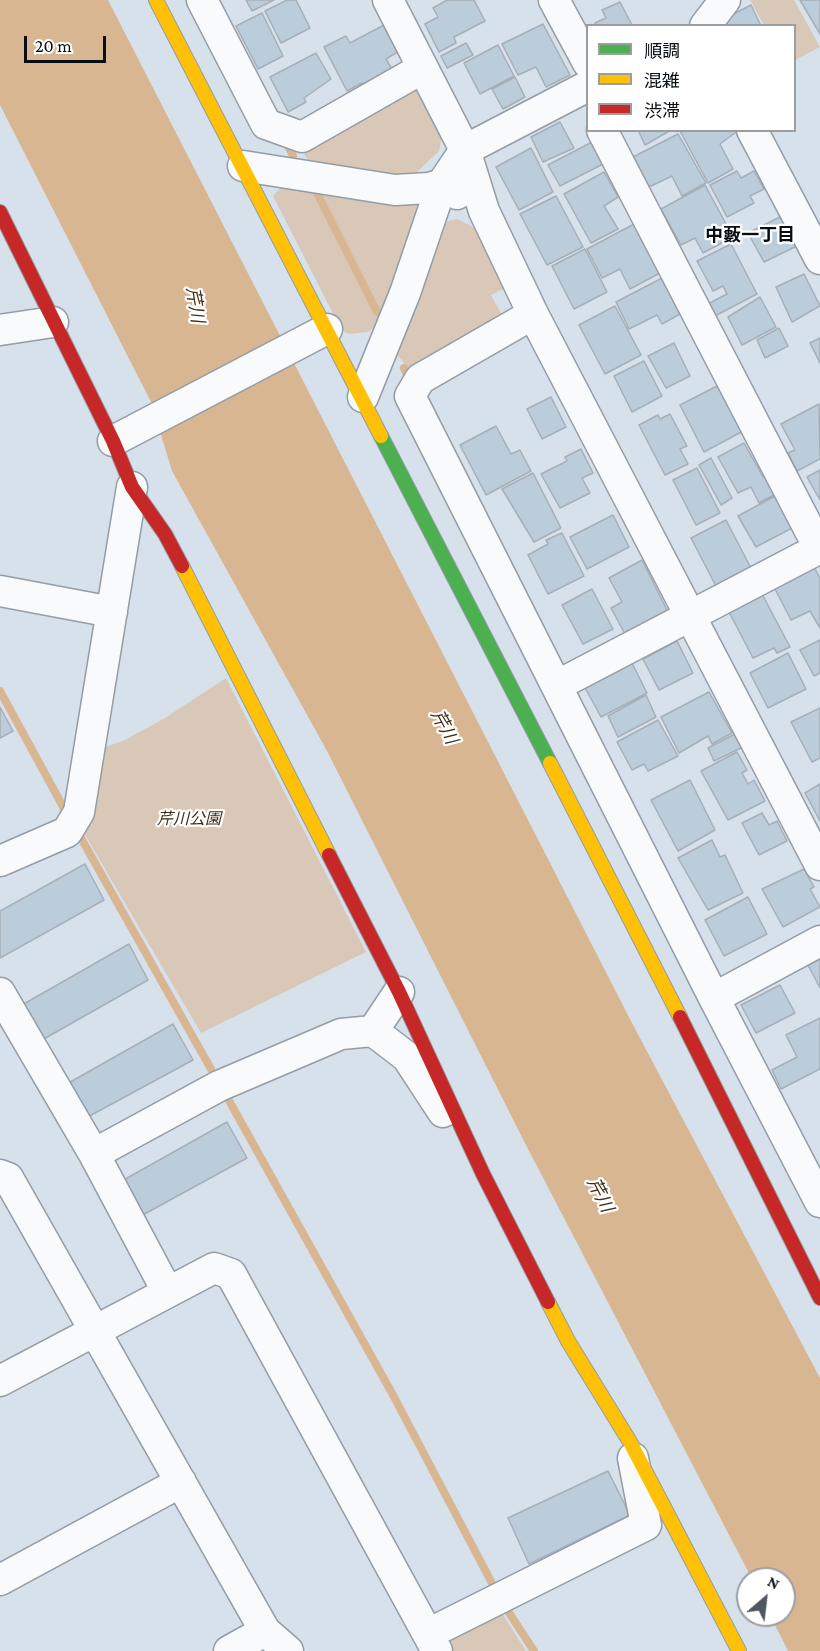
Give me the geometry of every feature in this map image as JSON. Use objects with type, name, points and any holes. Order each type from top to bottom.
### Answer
[{"type":"street","points":[[156,0],[243,166],[319,334],[363,397],[640,937],[820,1299]]},
{"type":"street","points":[[202,0],[266,124],[302,137],[423,68]]},
{"type":"street","points":[[388,0],[465,150],[484,211],[533,314],[820,865]]},
{"type":"street","points":[[363,397],[405,292],[442,184],[465,150],[586,86],[554,0]]},
{"type":"street","points":[[707,24],[725,0]]},
{"type":"street","points":[[564,682],[820,549],[603,132]]},
{"type":"street","points":[[753,132],[820,259]]},
{"type":"street","points":[[243,166],[395,190],[429,188],[442,184],[484,211]]},
{"type":"street","points":[[0,212],[53,322],[119,438],[132,487],[165,534],[399,992],[483,1174],[568,1341],[630,1442],[739,1651]]},
{"type":"street","points":[[533,314],[420,379],[410,396],[564,682],[722,994],[820,1202]]},
{"type":"street","points":[[0,330],[53,322]]},
{"type":"street","points":[[119,438],[319,334]]},
{"type":"street","points":[[0,861],[67,832],[79,812],[132,487]]},
{"type":"street","points":[[0,591],[112,612]]},
{"type":"street","points":[[722,994],[820,941]]},
{"type":"street","points":[[373,1031],[399,992]]},
{"type":"street","points":[[1,999],[94,1154],[167,1291]]},
{"type":"street","points":[[94,1154],[219,1086],[341,1034],[373,1031],[407,1057],[483,1174]]},
{"type":"street","points":[[0,1176],[8,1178],[96,1329],[265,1631],[288,1651]]},
{"type":"street","points":[[0,1381],[214,1268],[231,1274],[433,1642],[646,1525],[630,1442]]},
{"type":"street","points":[[0,1580],[181,1482]]},
{"type":"street","points":[[229,1651],[265,1631]]},
{"type":"green space","points":[[750,0],[794,0],[820,47],[796,59],[796,24],[763,24]]},
{"type":"green space","points":[[413,87],[423,90],[442,137],[439,151],[413,176],[392,179],[309,162],[300,147]]},
{"type":"green space","points":[[283,185],[417,205],[417,223],[393,288],[374,327],[368,332],[349,334],[342,331],[273,196]]},
{"type":"green space","points":[[457,219],[475,228],[505,288],[491,295],[502,315],[412,371],[397,355],[435,244],[444,225],[448,221]]},
{"type":"green space","name":"芹川公園","points":[[226,678],[366,952],[201,1033],[84,833],[97,750],[125,740],[165,718]]},
{"type":"green space","points":[[498,1607],[526,1651],[453,1651],[445,1636]]},
{"type":"water","name":"芹川","points":[[0,0],[108,0],[632,1023],[820,1378],[820,1651],[788,1651],[776,1627],[796,1627],[796,1567],[746,1567],[527,1147],[327,751],[172,471],[151,402],[0,105]]},
{"type":"building","points":[[246,0],[274,0],[252,11]]},
{"type":"building","points":[[287,0],[296,0],[310,28],[281,43],[265,11]]},
{"type":"building","points":[[447,0],[474,0],[485,21],[454,37],[456,43],[439,52],[425,24],[438,17],[433,8]]},
{"type":"building","points":[[800,0],[820,0],[820,34]]},
{"type":"building","points":[[620,2],[631,24],[595,24],[606,18],[602,10]]},
{"type":"building","points":[[751,5],[760,24],[722,24],[720,21]]},
{"type":"building","points":[[262,13],[283,56],[258,69],[236,26]]},
{"type":"building","points":[[543,24],[570,75],[546,87],[536,67],[518,75],[502,44]]},
{"type":"building","points":[[384,25],[399,51],[386,59],[393,71],[364,86],[362,83],[347,91],[324,47],[346,36],[350,43]]},
{"type":"building","points":[[466,43],[473,55],[447,68],[441,56]]},
{"type":"building","points":[[498,45],[514,76],[480,94],[464,63]]},
{"type":"building","points":[[316,53],[331,79],[304,98],[306,102],[288,112],[270,77]]},
{"type":"building","points":[[515,77],[525,97],[503,109],[492,89]]},
{"type":"building","points":[[560,122],[574,148],[543,162],[531,137]]},
{"type":"building","points":[[639,132],[668,132],[645,145]]},
{"type":"building","points":[[681,132],[736,132],[720,144],[733,169],[708,183]]},
{"type":"building","points":[[678,134],[706,183],[682,196],[672,176],[649,187],[633,157]]},
{"type":"building","points":[[592,142],[603,164],[560,186],[548,165]]},
{"type":"building","points":[[531,148],[553,192],[519,210],[496,167]]},
{"type":"building","points":[[737,171],[741,178],[754,171],[764,189],[750,196],[754,203],[727,217],[710,185]]},
{"type":"building","points":[[604,172],[618,197],[604,206],[618,229],[591,243],[564,194]]},
{"type":"building","points":[[705,185],[733,237],[703,253],[695,238],[681,245],[661,209]]},
{"type":"building","points":[[556,196],[583,247],[547,265],[520,214]]},
{"type":"building","points":[[784,215],[799,245],[764,262],[748,233]]},
{"type":"building","points":[[634,224],[660,273],[630,289],[620,269],[602,278],[587,249]]},
{"type":"building","points":[[731,244],[757,294],[711,318],[704,306],[727,294],[723,286],[713,291],[697,261]]},
{"type":"building","points":[[585,249],[607,292],[574,309],[552,266]]},
{"type":"building","points":[[804,274],[820,306],[792,322],[776,287]]},
{"type":"building","points":[[662,278],[680,314],[662,324],[657,315],[629,329],[616,302]]},
{"type":"building","points":[[760,297],[776,327],[742,345],[728,317]]},
{"type":"building","points":[[615,306],[641,355],[605,374],[579,325]]},
{"type":"building","points":[[779,328],[788,346],[765,358],[757,340]]},
{"type":"building","points":[[820,338],[820,363],[810,343]]},
{"type":"building","points":[[674,343],[690,376],[666,388],[648,356]]},
{"type":"building","points":[[644,361],[662,396],[632,412],[614,376]]},
{"type":"building","points":[[721,384],[745,430],[704,452],[680,405]]},
{"type":"building","points":[[551,397],[566,427],[542,439],[527,409]]},
{"type":"building","points":[[819,404],[820,459],[797,471],[788,453],[795,450],[781,424]]},
{"type":"building","points":[[670,414],[687,446],[680,449],[688,464],[665,475],[639,425],[658,415],[660,419]]},
{"type":"building","points":[[496,426],[511,454],[520,450],[531,471],[486,495],[460,445]]},
{"type":"building","points":[[744,443],[763,477],[769,474],[779,492],[759,503],[751,487],[738,493],[718,457]]},
{"type":"building","points":[[581,449],[593,473],[582,478],[590,493],[560,508],[541,474],[567,461],[565,457]]},
{"type":"building","points":[[711,458],[732,498],[721,505],[699,465]]},
{"type":"building","points":[[697,468],[720,513],[696,525],[673,480]]},
{"type":"building","points":[[820,470],[820,500],[807,477]]},
{"type":"building","points":[[533,473],[561,528],[534,542],[502,489]]},
{"type":"building","points":[[777,495],[794,527],[756,547],[738,516]]},
{"type":"building","points":[[613,515],[629,547],[587,569],[570,537]]},
{"type":"building","points":[[726,520],[753,572],[718,590],[691,538]]},
{"type":"building","points":[[562,533],[584,576],[548,594],[528,555],[548,544],[546,540]]},
{"type":"building","points":[[642,560],[668,612],[625,634],[611,608],[622,602],[609,578]]},
{"type":"building","points":[[814,567],[820,578],[820,628],[810,611],[791,620],[774,587]]},
{"type":"building","points":[[592,589],[613,629],[583,644],[562,605]]},
{"type":"building","points":[[761,592],[790,647],[777,653],[774,648],[753,658],[728,610]]},
{"type":"building","points":[[820,640],[820,673],[814,676],[800,650]]},
{"type":"building","points":[[677,641],[693,673],[659,690],[643,659]]},
{"type":"building","points":[[788,653],[806,689],[768,708],[750,673]]},
{"type":"building","points":[[630,659],[647,693],[601,717],[583,684]]},
{"type":"building","points":[[709,692],[732,733],[712,744],[708,736],[679,753],[661,717]]},
{"type":"building","points":[[646,695],[656,717],[618,737],[608,716]]},
{"type":"building","points":[[0,707],[13,731],[0,738]]},
{"type":"building","points":[[820,708],[820,758],[812,762],[791,722]]},
{"type":"building","points":[[658,720],[678,756],[648,771],[644,764],[632,770],[617,742]]},
{"type":"building","points":[[737,733],[743,747],[714,761],[708,748]]},
{"type":"building","points":[[737,752],[747,770],[742,773],[748,784],[754,780],[765,801],[728,820],[701,771]]},
{"type":"building","points":[[690,780],[715,830],[678,851],[651,800]]},
{"type":"building","points":[[820,784],[820,821],[805,793]]},
{"type":"building","points":[[762,813],[769,825],[777,821],[787,841],[759,855],[742,823]]},
{"type":"building","points":[[712,840],[720,857],[725,855],[743,893],[708,910],[678,858]]},
{"type":"building","points":[[85,864],[104,900],[0,958],[0,911]]},
{"type":"building","points":[[804,869],[814,887],[810,889],[820,907],[783,927],[762,889]]},
{"type":"building","points":[[748,897],[767,934],[724,956],[705,920]]},
{"type":"building","points":[[129,944],[148,980],[42,1040],[22,1005]]},
{"type":"building","points":[[820,959],[820,988],[808,965]]},
{"type":"building","points":[[780,985],[795,1013],[756,1033],[741,1005]]},
{"type":"building","points":[[820,1018],[820,1069],[781,1089],[772,1070],[797,1057],[786,1035]]},
{"type":"building","points":[[173,1024],[193,1060],[84,1119],[65,1085]]},
{"type":"building","points":[[227,1122],[247,1158],[139,1217],[120,1182]]},
{"type":"building","points":[[608,1471],[630,1515],[529,1564],[508,1518]]},
{"type":"waterway","points":[[287,143],[293,156]]},
{"type":"waterway","points":[[317,193],[377,312]]},
{"type":"waterway","points":[[404,368],[408,378]]},
{"type":"waterway","points":[[0,691],[67,814]]},
{"type":"waterway","points":[[77,831],[211,1069]]},
{"type":"waterway","points":[[227,1097],[393,1395],[494,1587]]},
{"type":"waterway","points":[[504,1605],[534,1651]]},
{"type":"traffic: fast","points":[[381,436],[550,763]]},
{"type":"traffic: slow","points":[[156,0],[381,436]]},
{"type":"traffic: slow","points":[[182,566],[329,855]]},
{"type":"traffic: slow","points":[[550,763],[680,1017]]},
{"type":"traffic: slow","points":[[548,1302],[568,1341],[630,1442],[739,1651]]},
{"type":"traffic: jam","points":[[0,212],[113,441],[132,487],[165,534],[182,566]]},
{"type":"traffic: jam","points":[[329,855],[399,992],[483,1174],[548,1302]]},
{"type":"traffic: jam","points":[[680,1017],[820,1298]]},
{"type":"district","name":"中藪一丁目","points":[[750,235]]}]
